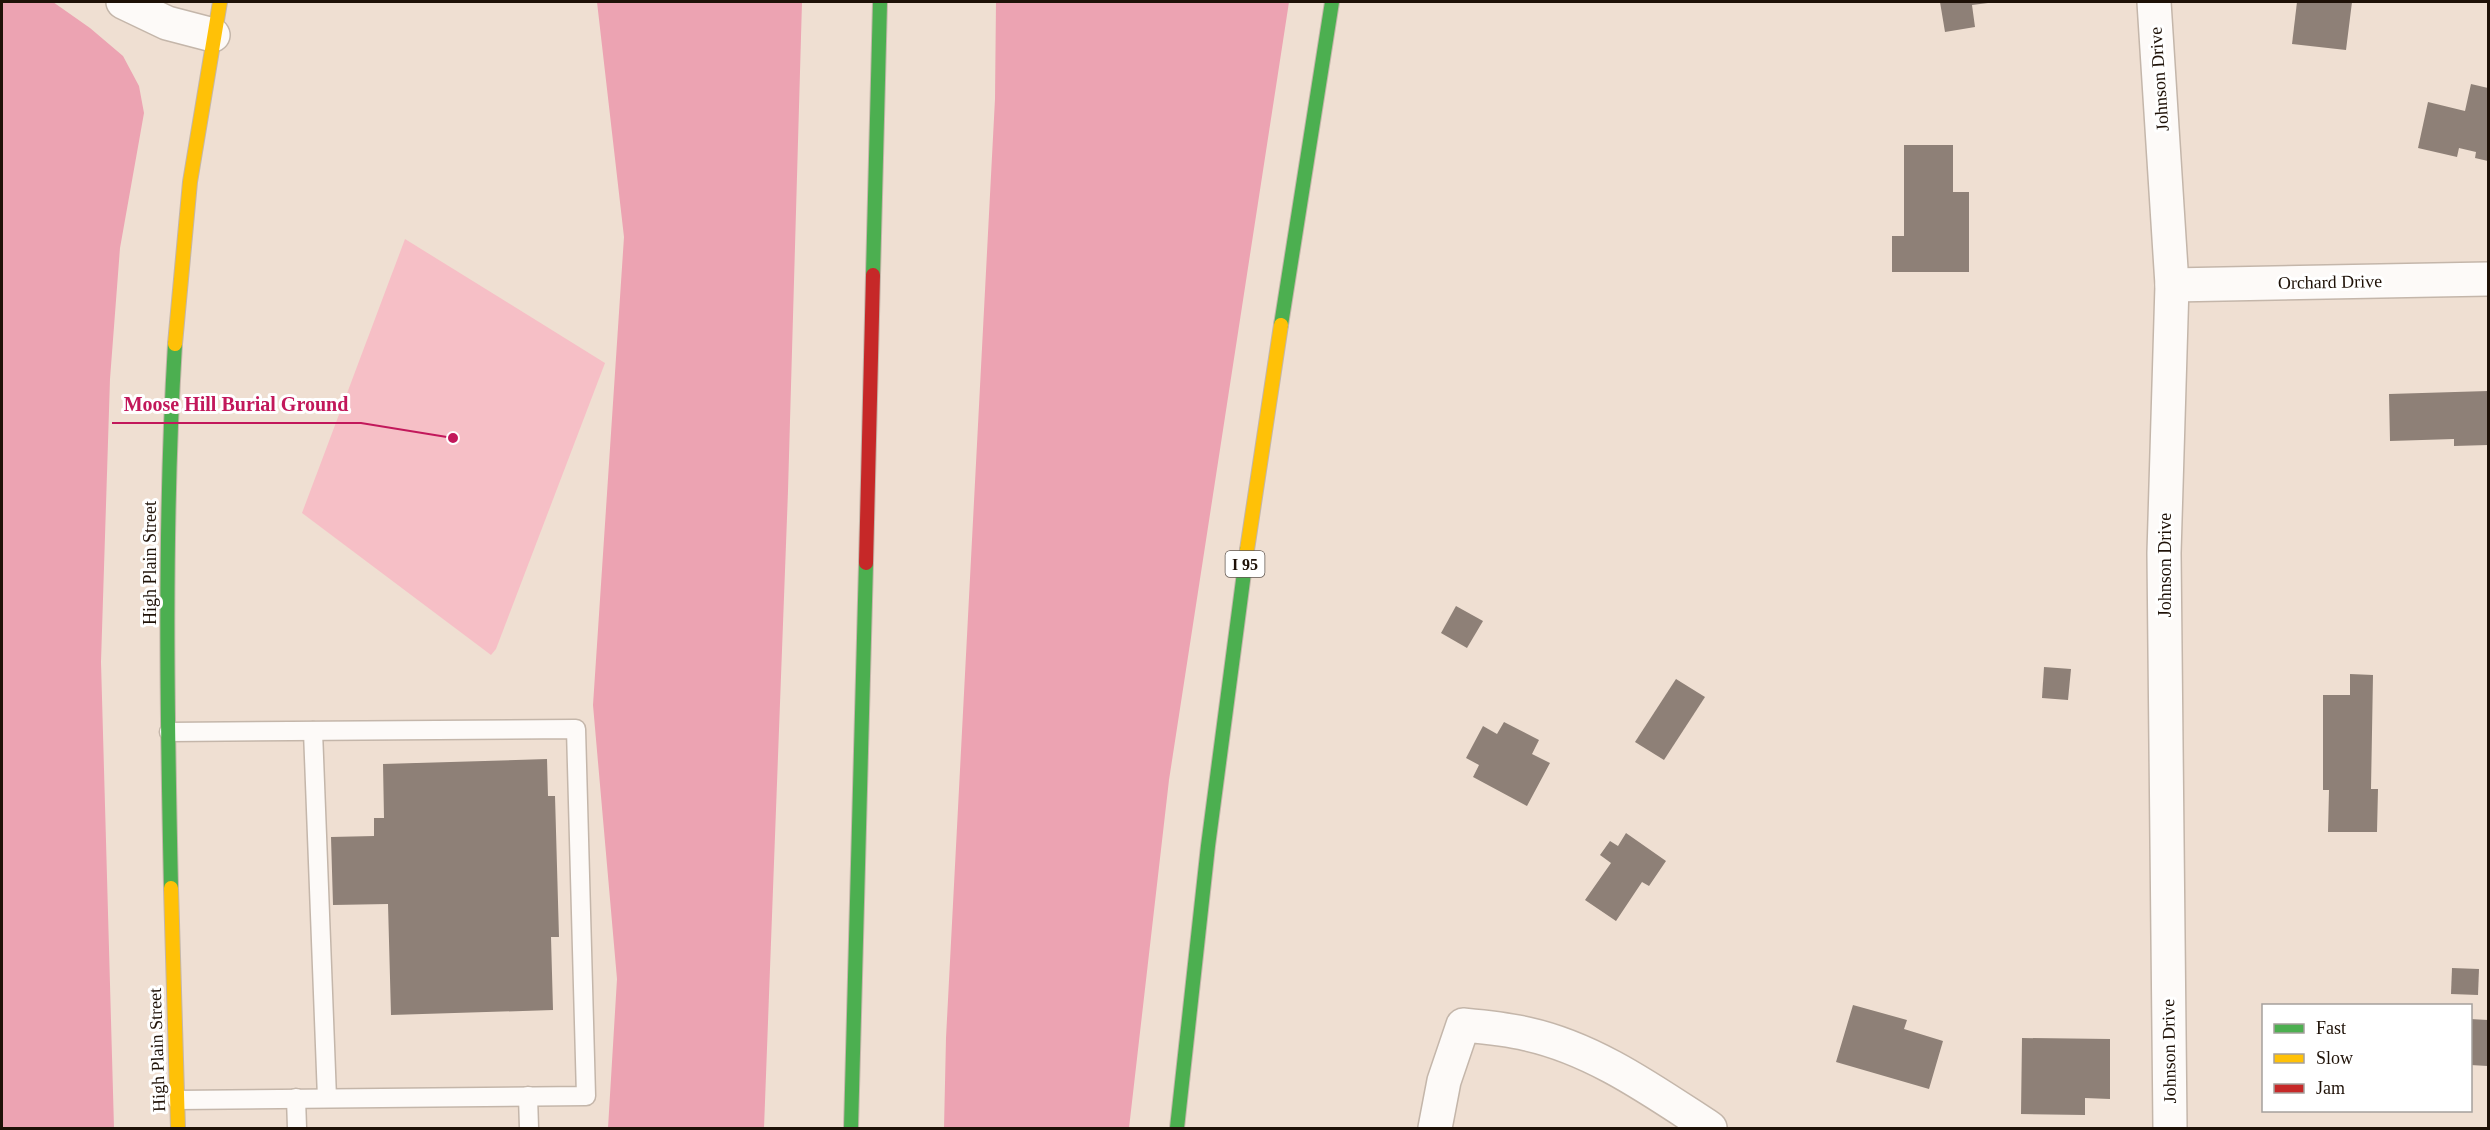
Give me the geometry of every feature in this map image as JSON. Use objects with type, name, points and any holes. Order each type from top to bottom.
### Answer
[{"type":"main road","name":"High Plain Street","points":[[178,1128],[172,969],[167,549],[173,376],[184,230],[220,2]]},
{"type":"main road","points":[[851,1128],[880,2]]},
{"type":"main road","name":"I 95","points":[[1177,1128],[1200,912],[1238,612],[1332,2]]},
{"type":"street","points":[[123,2],[167,22],[213,35]]},
{"type":"street","name":"Johnson Drive","points":[[2154,2],[2172,285],[2164,553],[2170,1128]]},
{"type":"street","name":"Orchard Drive","points":[[2172,285],[2488,279]]},
{"type":"street","points":[[1436,1128],[1444,1081],[1463,1025],[1527,1034],[1582,1053],[1632,1077],[1710,1128]]},
{"type":"lane","points":[[169,732],[576,729],[586,1096],[177,1100]]},
{"type":"lane","points":[[313,731],[327,1098]]},
{"type":"lane","points":[[528,1096],[529,1128]]},
{"type":"lane","points":[[296,1098],[297,1128]]},
{"type":"shaded area","points":[[2,2],[53,2],[90,28],[123,56],[139,86],[144,113],[120,248],[110,379],[101,662],[114,1128],[2,1128]]},
{"type":"shaded area","points":[[597,2],[802,2],[788,491],[764,1128],[608,1128],[617,979],[593,705],[624,237]]},
{"type":"shaded area","points":[[996,2],[1289,2],[1169,780],[1129,1128],[944,1128],[946,1038],[995,99]]},
{"type":"shaded area","points":[[405,239],[605,363],[496,649],[491,655],[302,513]]},
{"type":"building","points":[[1940,2],[1988,3],[1972,5],[1975,27],[1945,32]]},
{"type":"building","points":[[2297,2],[2352,2],[2346,50],[2292,44]]},
{"type":"building","points":[[2471,84],[2488,88],[2488,161],[2475,158],[2476,152],[2459,148],[2457,157],[2418,148],[2428,102],[2465,111]]},
{"type":"building","points":[[1904,145],[1953,145],[1953,192],[1969,192],[1969,272],[1892,272],[1892,236],[1904,236]]},
{"type":"building","points":[[2488,391],[2488,445],[2454,446],[2454,439],[2390,441],[2389,394]]},
{"type":"building","points":[[1456,606],[1483,621],[1467,648],[1441,633]]},
{"type":"building","points":[[2044,667],[2071,669],[2068,700],[2042,698]]},
{"type":"building","points":[[2350,674],[2373,675],[2371,789],[2378,789],[2377,832],[2328,832],[2329,790],[2323,790],[2323,695],[2350,695]]},
{"type":"building","points":[[1676,679],[1705,697],[1664,760],[1635,742]]},
{"type":"building","points":[[1504,722],[1539,740],[1532,754],[1550,763],[1527,806],[1473,777],[1479,765],[1466,758],[1483,726],[1497,734]]},
{"type":"building","points":[[547,759],[548,796],[555,796],[559,937],[551,937],[553,1010],[391,1015],[388,904],[333,905],[331,837],[374,836],[374,818],[384,818],[383,764]]},
{"type":"building","points":[[1626,833],[1666,861],[1649,886],[1642,882],[1616,921],[1585,900],[1611,863],[1600,855],[1610,841],[1618,846]]},
{"type":"building","points":[[2452,968],[2479,969],[2478,995],[2451,994]]},
{"type":"building","points":[[1853,1005],[1907,1020],[1904,1029],[1943,1041],[1929,1089],[1836,1062]]},
{"type":"building","points":[[2472,1019],[2488,1020],[2488,1066],[2472,1065]]},
{"type":"building","points":[[2022,1038],[2110,1039],[2110,1099],[2085,1098],[2085,1115],[2021,1114]]},
{"type":"traffic: fast","points":[[873,275],[880,2]]},
{"type":"traffic: fast","points":[[1281,325],[1332,2]]},
{"type":"traffic: fast","points":[[171,888],[168,548],[175,344]]},
{"type":"traffic: fast","points":[[1177,1128],[1208,846],[1247,550]]},
{"type":"traffic: fast","points":[[851,1128],[866,563]]},
{"type":"traffic: slow","points":[[175,344],[190,182],[220,2]]},
{"type":"traffic: slow","points":[[1247,550],[1281,325]]},
{"type":"traffic: slow","points":[[171,888],[178,1128]]},
{"type":"traffic: jam","points":[[866,563],[873,275]]},
{"type":"place","name":"Moose Hill Burial Ground","points":[[453,438]]}]
